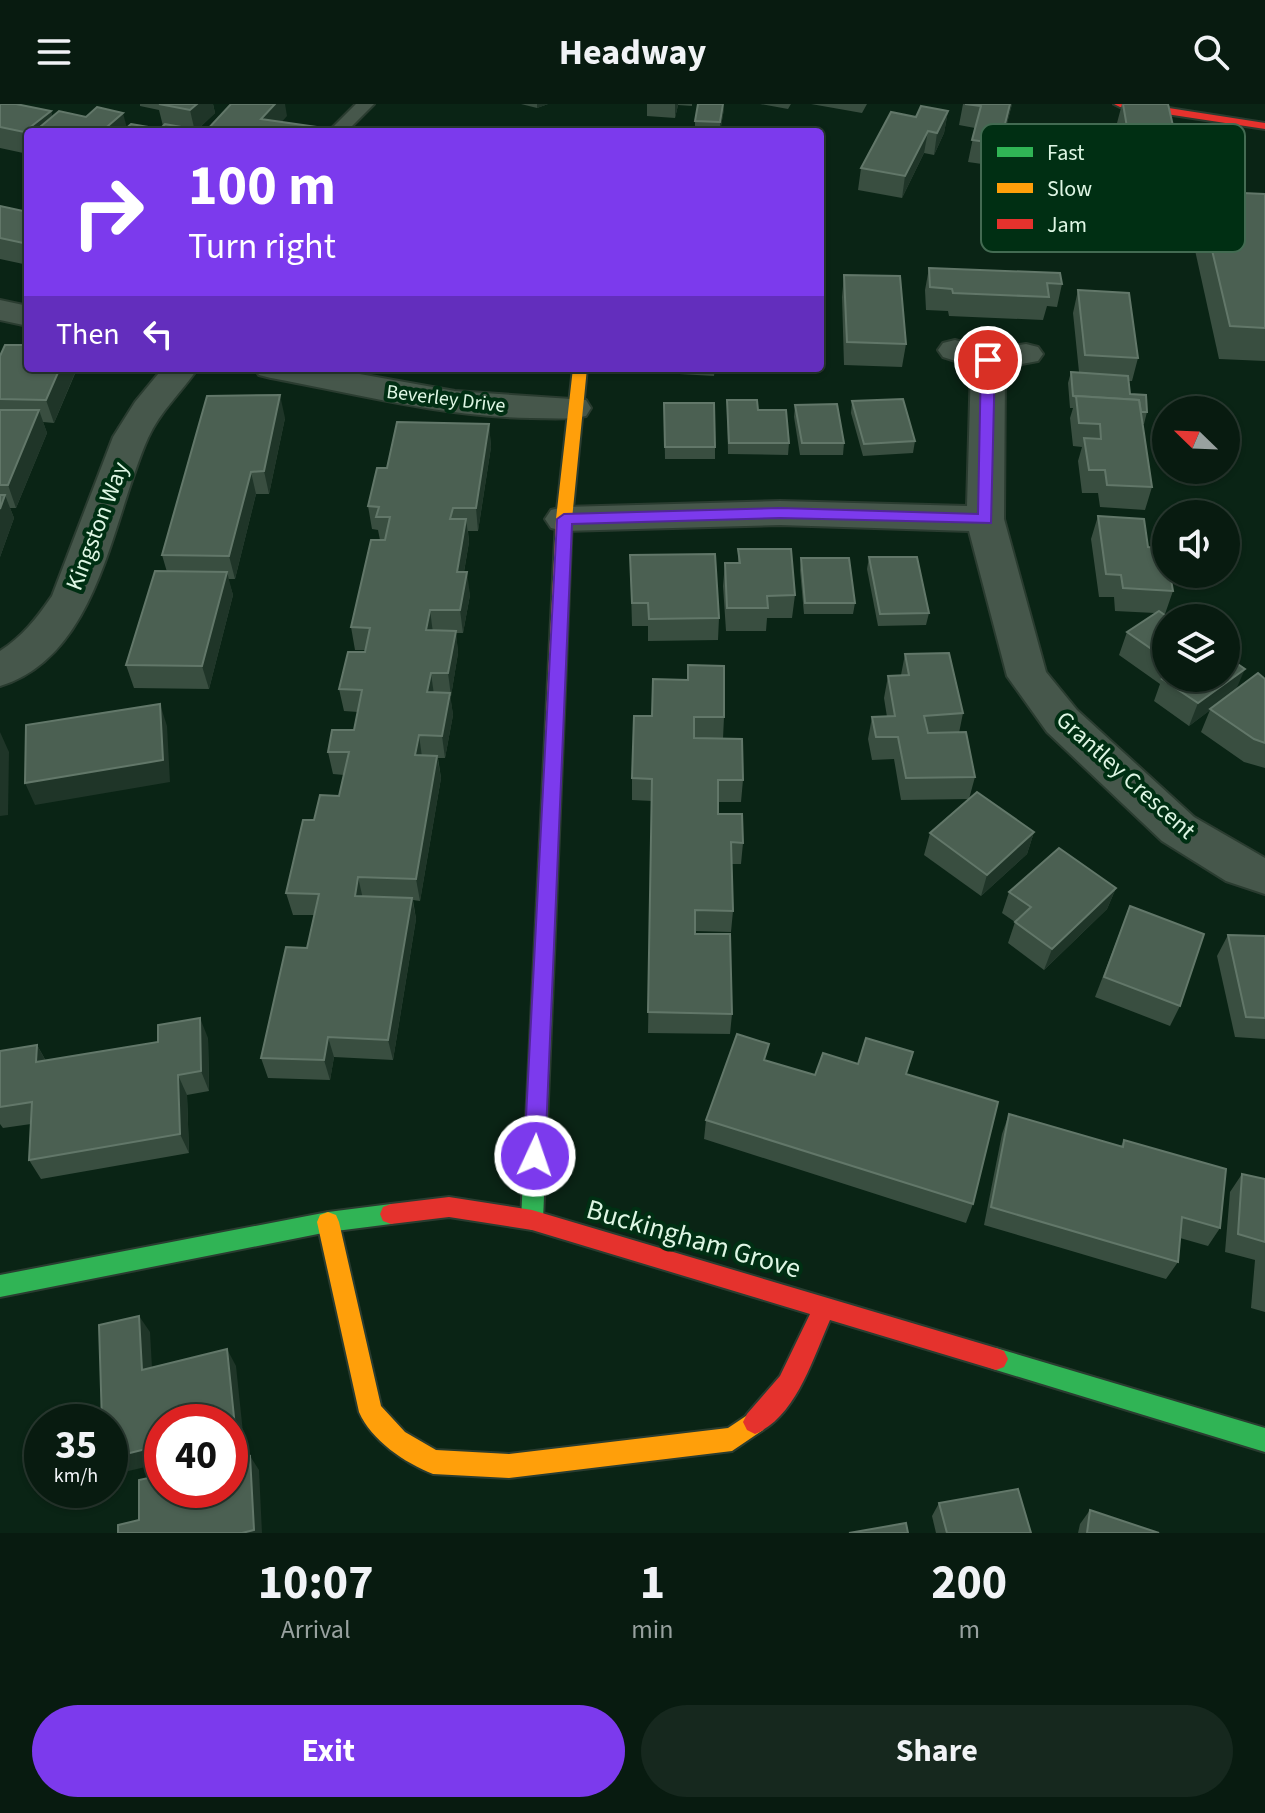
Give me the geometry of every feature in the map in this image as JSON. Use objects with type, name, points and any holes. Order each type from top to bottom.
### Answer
[{"type":"main road","points":[[1120,104],[1265,126]]},
{"type":"main road","points":[[532,1220],[564,519],[579,372]]},
{"type":"main road","name":"Buckingham Grove","points":[[0,1286],[328,1222],[449,1207],[532,1220],[1265,1440]]},
{"type":"main road","points":[[328,1222],[371,1412],[397,1440],[433,1462],[509,1466],[732,1439],[767,1413],[790,1381],[825,1306]]},
{"type":"street","points":[[0,310],[24,315]]},
{"type":"street","name":"Grantley Crescent","points":[[989,355],[985,519],[1027,676],[1062,721],[1178,829],[1242,868],[1265,876]]},
{"type":"street","name":"Kingston Way","points":[[0,671],[17,662],[50,632],[75,591],[131,436],[177,372]]},
{"type":"street","name":"Beverley Drive","points":[[293,372],[455,402],[499,407],[574,408]]},
{"type":"street","points":[[564,519],[780,513],[985,519]]},
{"type":"lane","points":[[340,128],[366,104]]},
{"type":"building","points":[[0,104],[51,111],[29,128],[24,128],[24,132],[0,127]]},
{"type":"building","points":[[159,104],[197,104],[190,110]]},
{"type":"building","points":[[231,104],[275,104],[261,119],[317,127],[316,128],[209,128]]},
{"type":"building","points":[[698,104],[723,104],[720,122],[695,121]]},
{"type":"building","points":[[965,104],[1010,104],[1005,124],[981,124],[981,141],[972,140],[981,106]]},
{"type":"building","points":[[1123,104],[1168,104],[1173,124],[1126,124]]},
{"type":"building","points":[[921,106],[948,111],[937,133],[928,131],[905,176],[861,168],[891,112],[916,117]]},
{"type":"building","points":[[97,107],[123,113],[106,128],[39,128],[59,111],[86,117]]},
{"type":"building","points":[[131,124],[154,128],[126,128]]},
{"type":"building","points":[[165,124],[187,128],[161,128]]},
{"type":"building","points":[[1245,193],[1265,194],[1265,328],[1230,326],[1212,252],[1245,252]]},
{"type":"building","points":[[0,206],[24,211],[24,243],[0,238]]},
{"type":"building","points":[[929,268],[1060,273],[1062,284],[1047,283],[1049,297],[953,293],[952,289],[930,287]]},
{"type":"building","points":[[844,275],[900,276],[906,344],[847,342]]},
{"type":"building","points":[[1078,290],[1129,293],[1138,358],[1085,355]]},
{"type":"building","points":[[5,345],[24,345],[24,372],[58,372],[46,400],[0,399],[0,356]]},
{"type":"building","points":[[1071,372],[1128,376],[1130,394],[1146,395],[1147,412],[1141,412],[1139,400],[1073,396]]},
{"type":"building","points":[[280,395],[264,471],[251,472],[229,556],[162,555],[207,396]]},
{"type":"building","points":[[1076,396],[1139,400],[1152,487],[1107,485],[1105,470],[1089,470],[1084,438],[1101,439],[1100,424],[1079,423]]},
{"type":"building","points":[[903,399],[915,441],[864,444],[852,401]]},
{"type":"building","points":[[727,400],[757,400],[758,410],[786,410],[789,443],[729,443]]},
{"type":"building","points":[[664,403],[714,403],[715,447],[665,447]]},
{"type":"building","points":[[837,404],[844,443],[802,443],[795,405]]},
{"type":"building","points":[[0,410],[39,410],[8,485],[0,485]]},
{"type":"building","points":[[397,422],[489,424],[476,508],[453,508],[450,519],[466,519],[457,572],[467,572],[460,610],[430,610],[426,630],[456,631],[448,673],[431,673],[427,692],[450,693],[442,736],[419,735],[415,755],[437,756],[416,879],[358,877],[355,896],[412,898],[388,1040],[328,1037],[324,1060],[261,1058],[286,947],[307,948],[319,894],[286,893],[303,820],[314,820],[320,795],[339,796],[349,752],[328,752],[332,730],[354,730],[362,690],[339,689],[348,652],[365,652],[370,628],[351,627],[371,540],[385,540],[390,517],[376,517],[379,507],[368,506],[377,468],[387,468]]},
{"type":"building","points":[[1098,516],[1144,519],[1148,547],[1152,547],[1152,588],[1172,588],[1173,591],[1123,588],[1121,575],[1106,574]]},
{"type":"building","points":[[738,549],[791,549],[795,595],[767,596],[768,608],[727,608],[725,563],[740,563]]},
{"type":"building","points":[[715,554],[719,618],[649,619],[648,603],[632,603],[630,555]]},
{"type":"building","points":[[869,557],[917,557],[929,613],[880,614]]},
{"type":"building","points":[[801,558],[849,558],[855,603],[805,603]]},
{"type":"building","points":[[155,571],[227,572],[202,666],[126,665]]},
{"type":"building","points":[[1152,616],[1152,649],[1127,632]]},
{"type":"building","points":[[949,653],[963,713],[924,716],[928,733],[966,732],[975,777],[906,778],[898,737],[876,737],[872,717],[895,716],[888,676],[909,675],[905,654]]},
{"type":"building","points":[[688,665],[724,666],[724,717],[694,717],[694,738],[742,739],[743,780],[718,780],[718,814],[742,814],[743,843],[731,842],[733,911],[695,910],[695,934],[730,934],[732,1014],[648,1012],[652,779],[632,778],[634,716],[652,716],[653,679],[688,680]]},
{"type":"building","points":[[1258,673],[1265,679],[1265,743],[1210,709],[1233,692],[1240,692],[1240,686]]},
{"type":"building","points":[[1182,692],[1213,692],[1198,703]]},
{"type":"building","points":[[160,704],[163,760],[25,783],[26,725]]},
{"type":"building","points":[[977,792],[1034,832],[987,875],[930,833]]},
{"type":"building","points":[[1059,848],[1116,888],[1052,949],[1015,922],[1031,907],[1009,892]]},
{"type":"building","points":[[1130,906],[1204,934],[1180,1006],[1104,977]]},
{"type":"building","points":[[1228,935],[1265,936],[1265,1018],[1246,1017]]},
{"type":"building","points":[[200,1018],[201,1071],[178,1075],[180,1134],[29,1160],[32,1102],[0,1107],[0,1051],[37,1045],[36,1062],[158,1042],[158,1025]]},
{"type":"building","points":[[737,1034],[769,1044],[764,1060],[815,1075],[823,1053],[858,1064],[866,1038],[913,1052],[906,1074],[998,1102],[973,1204],[706,1120]]},
{"type":"building","points":[[1009,1114],[1123,1147],[1124,1140],[1226,1169],[1220,1228],[1182,1217],[1178,1262],[991,1207]]},
{"type":"building","points":[[1242,1174],[1265,1179],[1265,1242],[1238,1234]]},
{"type":"building","points":[[139,1316],[142,1370],[227,1349],[233,1404],[144,1404],[144,1450],[128,1454],[128,1404],[101,1404],[99,1325]]},
{"type":"building","points":[[248,1456],[254,1530],[242,1533],[118,1533],[118,1525],[139,1520],[139,1480],[144,1479],[144,1508],[248,1508]]},
{"type":"building","points":[[1018,1489],[1031,1533],[947,1533],[939,1503]]},
{"type":"building","points":[[1090,1510],[1159,1533],[1087,1533]]},
{"type":"building","points":[[906,1523],[908,1533],[849,1533]]},
{"type":"traffic: fast","points":[[532,1220],[554,739]]},
{"type":"traffic: fast","points":[[0,1286],[328,1222],[391,1214]]},
{"type":"traffic: fast","points":[[996,1359],[1265,1440]]},
{"type":"traffic: slow","points":[[554,739],[564,519],[580,372]]},
{"type":"traffic: slow","points":[[328,1222],[371,1412],[397,1440],[433,1462],[509,1466],[732,1439],[755,1422]]},
{"type":"traffic: jam","points":[[1120,104],[1265,126]]},
{"type":"traffic: jam","points":[[391,1214],[449,1207],[532,1220],[996,1359]]},
{"type":"traffic: jam","points":[[755,1422],[768,1411],[788,1384],[825,1306]]},
{"type":"route","points":[[535,1156],[564,519],[780,513],[985,519],[988,360]]}]
